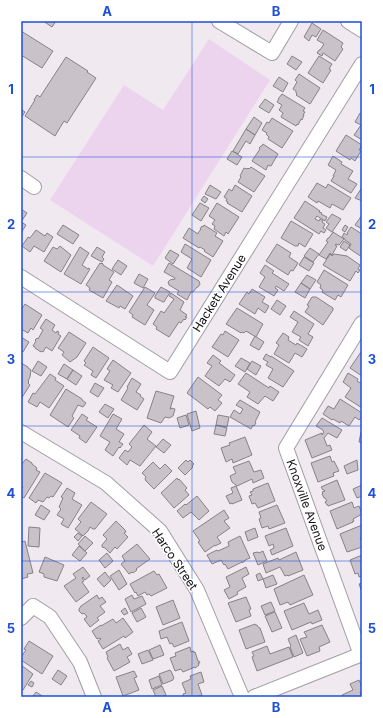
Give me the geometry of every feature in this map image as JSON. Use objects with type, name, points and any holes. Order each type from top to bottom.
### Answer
[{"type":"street","points":[[219,21],[272,54],[292,21]]},
{"type":"street","points":[[348,21],[362,30]]},
{"type":"street","name":"Hackett Avenue","points":[[21,277],[170,372],[362,64]]},
{"type":"street","points":[[21,178],[34,187]]},
{"type":"street","name":"Knoxville Avenue","points":[[361,655],[286,448],[362,323]]},
{"type":"street","name":"Harco Street","points":[[21,432],[106,483],[160,531],[197,590],[242,697]]},
{"type":"street","points":[[21,618],[33,606],[50,618],[80,662],[94,697]]},
{"type":"street","points":[[254,697],[361,655]]},
{"type":"shaded area","points":[[209,39],[270,80],[153,266],[50,200],[124,85],[163,110]]},
{"type":"building","points":[[43,21],[56,21],[52,27]]},
{"type":"building","points":[[312,23],[321,29],[316,37],[312,35],[309,41],[304,37]]},
{"type":"building","points":[[323,30],[343,43],[341,47],[343,49],[335,61],[323,53],[322,56],[317,53],[324,44],[317,40]]},
{"type":"building","points":[[21,31],[53,51],[42,68],[21,55]]},
{"type":"building","points":[[292,56],[302,62],[296,70],[287,64]]},
{"type":"building","points":[[319,56],[332,64],[329,69],[331,70],[323,83],[308,73]]},
{"type":"building","points":[[66,57],[96,78],[67,123],[64,121],[55,136],[25,116],[37,95],[40,97]]},
{"type":"building","points":[[299,74],[320,88],[310,104],[296,95],[296,91],[293,89],[297,82],[295,80]]},
{"type":"building","points":[[279,77],[288,83],[283,92],[273,86]]},
{"type":"building","points":[[282,94],[305,108],[303,111],[305,112],[302,120],[301,119],[296,126],[281,117],[283,113],[279,110],[282,105],[277,102]]},
{"type":"building","points":[[265,99],[274,105],[269,113],[259,107]]},
{"type":"building","points":[[21,109],[25,112],[21,118]]},
{"type":"building","points":[[360,113],[362,114],[362,140],[354,135],[361,125],[355,122]]},
{"type":"building","points":[[254,117],[262,123],[255,135],[246,129]]},
{"type":"building","points":[[272,118],[293,131],[282,148],[268,139],[269,137],[266,134],[267,133],[262,130],[267,122],[269,123]]},
{"type":"building","points":[[246,129],[255,135],[250,144],[246,141],[238,154],[233,151]]},
{"type":"building","points":[[346,135],[362,145],[359,150],[361,151],[355,161],[351,158],[350,160],[336,151]]},
{"type":"building","points":[[263,144],[278,154],[271,166],[268,165],[266,170],[252,161]]},
{"type":"building","points":[[232,151],[242,157],[237,165],[227,159]]},
{"type":"building","points":[[333,156],[342,162],[341,164],[353,171],[348,179],[357,184],[351,193],[331,181],[336,170],[328,165]]},
{"type":"building","points":[[251,167],[265,176],[254,192],[238,182],[244,168],[249,169]]},
{"type":"building","points":[[317,183],[326,188],[328,184],[351,198],[343,210],[332,204],[330,208],[318,201],[317,203],[308,197]]},
{"type":"building","points":[[210,185],[221,192],[216,199],[205,194]]},
{"type":"building","points":[[235,185],[252,196],[242,212],[227,203],[227,199],[224,197],[229,189],[232,191]]},
{"type":"building","points":[[362,189],[362,201],[355,198]]},
{"type":"building","points":[[204,196],[208,199],[205,203],[201,200]]},
{"type":"building","points":[[305,201],[327,217],[325,221],[317,216],[315,219],[319,221],[320,219],[325,224],[323,228],[326,230],[324,233],[321,231],[319,234],[294,218]]},
{"type":"building","points":[[200,203],[209,208],[201,221],[192,215]]},
{"type":"building","points":[[217,203],[239,217],[228,234],[226,232],[224,236],[214,229],[215,226],[212,224],[215,220],[209,216]]},
{"type":"building","points":[[21,209],[27,213],[21,222]]},
{"type":"building","points":[[332,214],[341,219],[332,232],[326,228],[329,224],[326,222]]},
{"type":"building","points":[[362,215],[362,229],[355,225]]},
{"type":"building","points":[[291,221],[313,234],[305,247],[299,243],[298,246],[295,246],[281,238]]},
{"type":"building","points":[[21,222],[26,225],[21,233]]},
{"type":"building","points":[[63,225],[79,235],[73,244],[57,234]]},
{"type":"building","points":[[204,225],[217,233],[215,236],[223,241],[213,257],[204,251],[205,250],[183,238],[189,228],[198,234]]},
{"type":"building","points":[[345,225],[348,227],[345,232],[342,230]]},
{"type":"building","points":[[351,227],[362,234],[362,257],[349,248],[351,244],[342,237],[344,233],[347,235]]},
{"type":"building","points":[[36,230],[45,236],[47,233],[53,237],[44,252],[34,246],[30,252],[22,246],[28,237],[30,238]]},
{"type":"building","points":[[333,232],[344,239],[339,245],[335,245],[337,246],[332,255],[330,253],[326,259],[319,255],[328,242],[326,241]]},
{"type":"building","points":[[344,241],[350,245],[346,251],[340,247]]},
{"type":"building","points":[[185,244],[211,260],[201,277],[187,268],[192,259],[181,252]]},
{"type":"building","points":[[277,244],[291,253],[289,257],[298,263],[293,271],[291,270],[288,275],[266,261]]},
{"type":"building","points":[[60,246],[71,255],[61,272],[44,261],[53,247],[57,249]]},
{"type":"building","points":[[80,247],[89,253],[82,265],[90,269],[81,284],[64,274]]},
{"type":"building","points":[[97,247],[105,252],[102,257],[104,259],[102,262],[91,256]]},
{"type":"building","points":[[310,248],[319,254],[313,262],[304,256]]},
{"type":"building","points":[[170,250],[179,255],[173,264],[165,258]]},
{"type":"building","points":[[330,254],[332,256],[334,254],[347,256],[360,265],[358,269],[360,270],[358,273],[356,271],[350,281],[323,265]]},
{"type":"building","points":[[304,257],[314,263],[309,271],[299,265]]},
{"type":"building","points":[[118,260],[127,266],[121,275],[112,269]]},
{"type":"building","points":[[100,263],[114,272],[109,280],[112,282],[103,298],[89,290],[90,288],[86,285]]},
{"type":"building","points":[[169,263],[199,281],[200,284],[193,292],[191,292],[187,300],[177,294],[179,291],[169,285],[168,282],[173,279],[174,280],[175,278],[164,272]]},
{"type":"building","points":[[265,265],[274,271],[272,273],[289,284],[284,291],[276,286],[275,288],[278,290],[274,296],[259,287],[265,277],[260,273]]},
{"type":"building","points":[[324,270],[348,285],[341,297],[338,295],[335,300],[322,292],[323,290],[320,288],[321,285],[317,282]]},
{"type":"building","points":[[139,274],[148,279],[143,288],[134,283]]},
{"type":"building","points":[[307,275],[316,280],[310,289],[301,283]]},
{"type":"building","points":[[301,283],[310,289],[305,298],[295,292]]},
{"type":"building","points":[[117,285],[133,296],[125,309],[120,306],[119,308],[106,301]]},
{"type":"building","points":[[145,287],[155,293],[147,305],[154,310],[145,325],[132,317],[133,315],[129,312]]},
{"type":"building","points":[[161,287],[170,292],[164,302],[155,298]]},
{"type":"building","points":[[252,289],[265,297],[262,302],[269,306],[265,313],[258,308],[255,314],[239,304],[247,292],[249,294]]},
{"type":"building","points":[[171,293],[184,302],[180,310],[187,315],[185,317],[187,317],[181,323],[179,322],[169,337],[156,329],[157,327],[153,324],[161,311],[164,313],[174,299],[169,296]]},
{"type":"building","points":[[312,297],[316,297],[333,308],[323,325],[305,312]]},
{"type":"building","points":[[277,300],[286,306],[280,315],[271,309]]},
{"type":"building","points":[[25,304],[42,315],[33,330],[31,328],[28,333],[21,329],[21,310]]},
{"type":"building","points":[[237,308],[263,324],[256,337],[246,331],[241,333],[226,324]]},
{"type":"building","points":[[294,311],[314,324],[308,334],[313,337],[308,346],[299,340],[301,337],[292,332],[298,322],[290,317]]},
{"type":"building","points":[[46,319],[55,325],[52,330],[56,333],[57,331],[59,332],[58,334],[61,336],[52,351],[46,347],[43,352],[41,352],[33,346],[36,341],[35,340],[37,338],[38,339],[43,330],[40,328]]},
{"type":"building","points":[[225,331],[239,340],[228,357],[212,347],[221,334],[223,335]]},
{"type":"building","points":[[69,332],[86,343],[77,357],[70,362],[62,355],[64,352],[58,348]]},
{"type":"building","points":[[283,333],[289,337],[288,340],[307,349],[302,357],[295,353],[289,363],[274,354],[279,345],[276,343]]},
{"type":"building","points":[[255,336],[264,342],[259,350],[250,345]]},
{"type":"building","points":[[21,337],[29,342],[23,352],[21,350]]},
{"type":"building","points":[[93,347],[109,358],[96,378],[91,375],[93,371],[84,365],[86,363],[84,361]]},
{"type":"building","points":[[361,352],[362,353],[362,376],[350,368]]},
{"type":"building","points":[[266,354],[294,371],[283,387],[268,378],[273,369],[266,365],[268,362],[263,359]]},
{"type":"building","points":[[213,355],[221,361],[219,363],[235,375],[230,382],[225,379],[219,386],[205,376],[212,366],[207,363]]},
{"type":"building","points":[[241,358],[250,363],[245,372],[235,366]]},
{"type":"building","points":[[113,360],[131,373],[118,392],[111,388],[113,385],[104,380],[110,371],[107,369]]},
{"type":"building","points":[[38,361],[47,367],[41,376],[32,371]]},
{"type":"building","points":[[252,361],[261,366],[256,375],[247,369]]},
{"type":"building","points":[[21,363],[31,370],[28,381],[30,385],[21,399]]},
{"type":"building","points":[[64,364],[73,370],[67,379],[58,374]]},
{"type":"building","points":[[73,370],[82,376],[76,385],[67,379]]},
{"type":"building","points":[[246,373],[269,388],[270,386],[279,392],[273,401],[265,396],[258,404],[247,397],[250,392],[238,384]]},
{"type":"building","points":[[348,373],[358,379],[357,381],[362,384],[362,408],[345,397],[351,388],[343,382]]},
{"type":"building","points":[[50,374],[56,378],[55,380],[64,386],[49,408],[40,402],[37,407],[28,402],[33,393],[35,394]]},
{"type":"building","points":[[198,377],[222,395],[218,400],[222,403],[215,411],[210,407],[208,409],[187,393]]},
{"type":"building","points":[[132,378],[141,384],[136,392],[144,399],[137,410],[121,400]]},
{"type":"building","points":[[95,383],[104,388],[98,397],[90,392]]},
{"type":"building","points":[[66,389],[86,403],[83,407],[78,405],[72,416],[74,418],[68,427],[50,415]]},
{"type":"building","points":[[156,391],[174,396],[170,409],[175,409],[173,416],[169,418],[165,417],[161,423],[147,418]]},
{"type":"building","points":[[340,399],[362,413],[359,420],[355,417],[349,426],[341,421],[340,423],[333,419],[332,420],[323,414],[328,406],[334,409]]},
{"type":"building","points":[[240,400],[260,412],[255,422],[256,423],[251,429],[230,417],[234,410],[240,414],[243,409],[236,405]]},
{"type":"building","points":[[105,404],[114,409],[108,418],[99,412]]},
{"type":"building","points":[[196,411],[200,428],[192,431],[187,414]]},
{"type":"building","points":[[82,414],[88,418],[86,420],[97,427],[86,443],[79,438],[80,436],[71,430]]},
{"type":"building","points":[[113,414],[122,419],[116,429],[124,434],[119,442],[123,444],[113,456],[105,450],[110,442],[100,436]]},
{"type":"building","points":[[186,415],[189,425],[180,428],[177,418]]},
{"type":"building","points":[[218,415],[229,417],[227,427],[216,425]]},
{"type":"building","points":[[322,418],[342,430],[337,438],[328,433],[324,438],[327,446],[330,445],[332,450],[312,458],[305,440],[322,433],[322,435],[324,432],[323,430],[316,426]]},
{"type":"building","points":[[144,425],[152,432],[147,439],[156,446],[140,466],[130,460],[127,465],[119,458],[125,450],[128,452],[132,447],[129,444]]},
{"type":"building","points":[[216,425],[227,428],[225,436],[214,434]]},
{"type":"building","points":[[361,432],[362,433],[362,443],[359,442]]},
{"type":"building","points":[[245,437],[252,455],[233,463],[232,459],[226,462],[221,448],[230,445],[229,443]]},
{"type":"building","points":[[163,439],[171,445],[164,453],[156,447]]},
{"type":"building","points":[[330,456],[332,462],[334,461],[339,471],[333,473],[334,476],[318,482],[311,463]]},
{"type":"building","points":[[26,459],[37,468],[36,470],[40,472],[24,498],[21,496],[21,490],[23,487],[21,486],[21,465]]},
{"type":"building","points":[[186,460],[188,462],[190,460],[194,464],[185,475],[178,468]]},
{"type":"building","points":[[357,460],[358,470],[347,474],[344,466]]},
{"type":"building","points":[[249,461],[254,472],[261,470],[264,478],[253,483],[252,479],[237,486],[232,482],[230,476],[236,473],[233,467]]},
{"type":"building","points":[[153,462],[160,469],[165,464],[172,471],[154,489],[146,481],[146,477],[142,473]]},
{"type":"building","points":[[45,473],[62,483],[53,497],[47,497],[43,502],[38,500],[36,503],[29,498]]},
{"type":"building","points":[[177,478],[187,488],[185,490],[189,495],[174,508],[161,493]]},
{"type":"building","points":[[337,480],[345,500],[328,506],[325,502],[327,501],[322,494],[322,492],[325,491],[321,487]]},
{"type":"building","points":[[268,483],[275,501],[258,508],[255,503],[252,504],[249,496],[252,495],[250,492],[253,491],[253,489]]},
{"type":"building","points":[[362,485],[362,496],[357,498],[353,489]]},
{"type":"building","points":[[236,486],[242,500],[230,504],[226,496],[233,493],[231,488]]},
{"type":"building","points":[[67,488],[75,493],[72,499],[82,505],[68,528],[61,524],[64,519],[57,515],[61,509],[59,507],[63,498],[61,497]]},
{"type":"building","points":[[197,496],[209,511],[199,520],[191,512],[183,518],[177,511]]},
{"type":"building","points":[[91,502],[107,514],[95,529],[90,527],[83,536],[75,529],[81,522],[78,519]]},
{"type":"building","points":[[352,502],[354,508],[359,506],[362,514],[353,519],[353,522],[337,529],[330,511]]},
{"type":"building","points":[[41,505],[50,511],[44,520],[35,515]]},
{"type":"building","points":[[277,505],[285,523],[269,529],[268,526],[262,528],[259,519],[261,518],[259,512]]},
{"type":"building","points":[[224,510],[229,518],[224,521],[230,528],[217,537],[221,543],[205,552],[193,531]]},
{"type":"building","points":[[116,521],[125,530],[126,532],[124,533],[128,537],[117,549],[115,547],[110,553],[102,547],[107,539],[103,535]]},
{"type":"building","points":[[362,525],[362,537],[360,538],[362,547],[347,552],[340,534]]},
{"type":"building","points":[[29,527],[40,528],[39,547],[28,546]]},
{"type":"building","points":[[255,528],[258,537],[248,541],[245,532]]},
{"type":"building","points":[[286,528],[293,546],[272,555],[270,550],[274,548],[273,544],[269,546],[265,536]]},
{"type":"building","points":[[78,533],[82,536],[78,541],[74,537]]},
{"type":"building","points":[[85,536],[93,543],[85,551],[78,544]]},
{"type":"building","points":[[240,536],[250,558],[228,569],[221,560],[212,564],[207,555],[229,546],[228,542]]},
{"type":"building","points":[[25,541],[33,573],[27,574],[28,577],[21,579],[21,542]]},
{"type":"building","points":[[137,544],[150,559],[133,573],[132,572],[129,574],[121,564],[125,561],[122,556]]},
{"type":"building","points":[[79,546],[87,553],[80,561],[72,555]]},
{"type":"building","points":[[263,551],[267,561],[258,565],[253,553]]},
{"type":"building","points":[[296,552],[303,570],[285,576],[280,567],[266,573],[263,564],[278,558],[279,560]]},
{"type":"building","points":[[107,553],[113,561],[105,568],[99,560]]},
{"type":"building","points":[[362,555],[362,576],[359,577],[358,573],[355,574],[350,560]]},
{"type":"building","points":[[45,557],[64,565],[57,581],[44,577],[44,574],[39,572]]},
{"type":"building","points":[[83,567],[90,576],[85,580],[83,577],[82,578],[84,581],[82,582],[89,592],[76,602],[64,586],[76,578],[73,574]]},
{"type":"building","points":[[246,567],[249,574],[242,578],[246,587],[229,599],[224,590],[230,587],[226,577]]},
{"type":"building","points":[[119,570],[127,584],[119,590],[110,576]]},
{"type":"building","points":[[154,571],[157,575],[159,574],[167,588],[151,596],[149,594],[147,595],[145,592],[138,596],[130,584]]},
{"type":"building","points":[[105,572],[111,580],[104,587],[97,579]]},
{"type":"building","points":[[260,573],[263,579],[258,581],[256,575]]},
{"type":"building","points":[[273,575],[277,584],[266,588],[263,579]]},
{"type":"building","points":[[304,575],[313,595],[290,605],[288,602],[280,605],[274,589]]},
{"type":"building","points":[[362,583],[362,592],[359,584]]},
{"type":"building","points":[[97,595],[99,599],[102,597],[106,602],[100,606],[105,612],[97,618],[99,620],[90,627],[84,619],[87,617],[84,613],[82,614],[79,611],[79,609]]},
{"type":"building","points":[[132,595],[134,599],[142,596],[146,604],[131,612],[125,599]]},
{"type":"building","points":[[246,597],[251,609],[249,610],[251,616],[236,622],[228,603]]},
{"type":"building","points":[[173,600],[180,618],[163,625],[156,607]]},
{"type":"building","points":[[271,602],[275,611],[265,615],[261,606]]},
{"type":"building","points":[[304,603],[309,614],[318,610],[322,620],[312,624],[311,622],[292,630],[284,611]]},
{"type":"building","points":[[125,608],[128,613],[124,615],[121,611]]},
{"type":"building","points":[[141,608],[146,617],[137,622],[132,613]]},
{"type":"building","points":[[275,612],[282,628],[272,632],[265,616]]},
{"type":"building","points":[[123,618],[133,632],[125,638],[124,636],[103,649],[98,641],[101,639],[97,639],[92,631],[113,619],[116,623]]},
{"type":"building","points":[[182,622],[189,641],[174,647],[172,643],[170,644],[167,637],[161,639],[159,631]]},
{"type":"building","points":[[255,624],[260,628],[265,642],[246,649],[239,630]]},
{"type":"building","points":[[322,625],[330,642],[319,647],[320,651],[307,656],[300,639],[307,637],[304,632]]},
{"type":"building","points":[[296,635],[303,653],[294,657],[288,639]]},
{"type":"building","points":[[29,641],[53,656],[42,674],[21,660],[21,657],[26,650],[24,649]]},
{"type":"building","points":[[120,644],[123,650],[128,647],[132,654],[127,657],[130,662],[114,671],[107,658],[106,652]]},
{"type":"building","points":[[160,645],[164,655],[153,659],[149,650]]},
{"type":"building","points":[[267,646],[270,654],[289,647],[293,657],[257,671],[252,657],[254,656],[252,652]]},
{"type":"building","points":[[190,647],[191,652],[195,652],[200,663],[198,663],[199,665],[183,672],[181,669],[175,671],[170,658],[176,656],[175,653]]},
{"type":"building","points":[[148,650],[153,660],[142,664],[138,654]]},
{"type":"building","points":[[21,665],[33,674],[23,690],[21,689]]},
{"type":"building","points":[[58,670],[67,676],[61,685],[52,679]]},
{"type":"building","points":[[170,670],[174,678],[173,680],[163,684],[159,674]]},
{"type":"building","points":[[134,671],[137,677],[134,678],[139,690],[123,696],[116,677]]},
{"type":"building","points":[[201,672],[204,682],[198,684],[202,695],[196,697],[184,697],[183,694],[186,693],[182,683],[191,679],[190,676]]},
{"type":"building","points":[[159,676],[162,685],[152,689],[149,680]]},
{"type":"building","points":[[359,680],[362,687],[362,692],[360,692],[362,697],[343,697],[342,695],[353,690],[350,684]]},
{"type":"building","points":[[31,681],[34,683],[32,687],[28,685]]},
{"type":"building","points":[[162,686],[166,695],[156,697],[153,690]]},
{"type":"building","points":[[36,692],[44,697],[32,697]]}]
